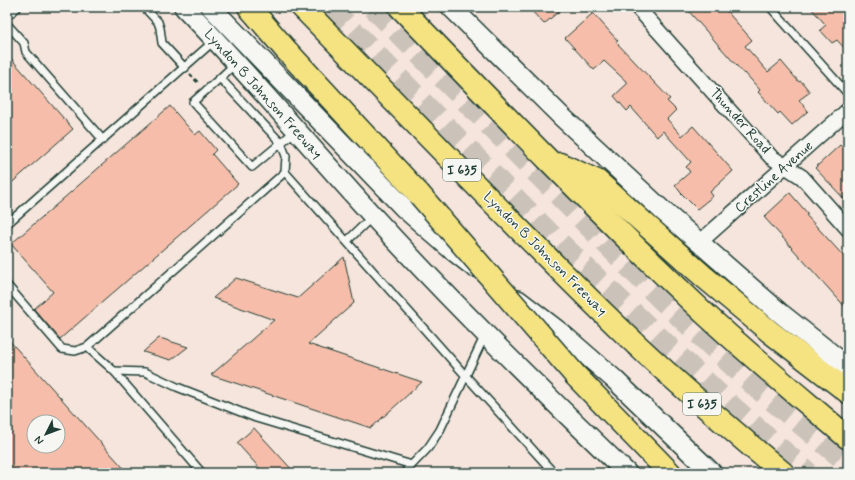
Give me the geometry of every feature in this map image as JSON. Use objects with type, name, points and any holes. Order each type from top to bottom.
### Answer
[{"type":"highway","points":[[249,7],[286,50],[419,194],[576,376],[670,473]]},
{"type":"highway","name":"Lyndon B Johnson Freeway","points":[[302,7],[537,248],[623,332],[716,417],[783,473]]},
{"type":"highway","points":[[400,7],[477,88],[637,249],[698,307],[848,438]]},
{"type":"highway","points":[[548,159],[597,181],[703,276],[769,331],[848,392]]},
{"type":"main road","name":"Lyndon B Johnson Freeway","points":[[184,7],[373,216],[485,334],[627,473]]},
{"type":"main road","points":[[211,7],[403,207],[451,249],[561,333],[614,379],[712,473]]},
{"type":"main road","points":[[451,7],[561,116],[662,210],[780,312],[848,367]]},
{"type":"street","name":"Thunder Road","points":[[637,7],[772,157],[802,177],[848,229]]},
{"type":"street","name":"Crestline Avenue","points":[[699,243],[848,110]]},
{"type":"lane","points":[[7,16],[18,7]]},
{"type":"lane","points":[[144,7],[158,22],[162,43],[185,68]]},
{"type":"lane","points":[[770,7],[848,94]]},
{"type":"lane","points":[[7,24],[24,43],[26,52],[103,140]]},
{"type":"lane","points":[[7,224],[215,40]]},
{"type":"lane","points":[[236,63],[194,102],[252,167],[296,130]]},
{"type":"lane","points":[[7,285],[62,349],[76,351],[87,347],[285,172],[286,156],[281,143],[220,78]]},
{"type":"lane","points":[[285,172],[554,473]]},
{"type":"lane","points":[[347,241],[373,216]]},
{"type":"lane","points":[[404,473],[428,448],[440,430],[485,334]]},
{"type":"lane","points":[[87,347],[114,371],[202,473]]},
{"type":"lane","points":[[114,371],[145,372],[177,387],[256,418],[412,466]]},
{"type":"path","points":[[185,68],[205,91]]},
{"type":"building","points":[[528,7],[564,7],[544,24]]},
{"type":"building","points":[[685,7],[723,7],[752,40],[745,46],[768,72],[781,61],[799,82],[801,81],[810,92],[799,100],[808,111],[792,125],[780,112],[778,114],[758,92],[760,90]]},
{"type":"building","points":[[810,7],[848,7],[848,52],[837,40],[832,43],[820,30],[826,25]]},
{"type":"building","points":[[593,13],[618,41],[616,42],[670,99],[667,101],[676,110],[667,119],[682,136],[693,126],[733,171],[710,192],[713,196],[697,209],[675,185],[690,172],[686,167],[691,162],[663,131],[657,137],[631,107],[627,111],[614,96],[628,83],[604,61],[594,70],[565,38]]},
{"type":"building","points":[[7,54],[73,129],[7,187]]},
{"type":"building","points":[[170,106],[195,135],[200,131],[216,150],[212,154],[238,184],[60,339],[34,309],[53,292],[11,244]]},
{"type":"building","points":[[840,145],[848,153],[848,203],[815,168]]},
{"type":"building","points":[[790,193],[808,214],[806,215],[848,261],[848,310],[764,217]]},
{"type":"building","points":[[344,257],[354,303],[308,344],[422,382],[371,428],[211,375],[274,320],[213,298],[236,278],[298,298]]},
{"type":"building","points":[[7,338],[128,473],[7,473]]},
{"type":"building","points":[[159,338],[188,347],[171,360],[143,352]]},
{"type":"building","points":[[254,428],[295,473],[264,473],[237,443]]},
{"type":"tunnel","points":[[330,7],[549,233],[729,404],[808,473]]},
{"type":"tunnel","points":[[373,7],[661,299],[754,385],[848,463]]}]
